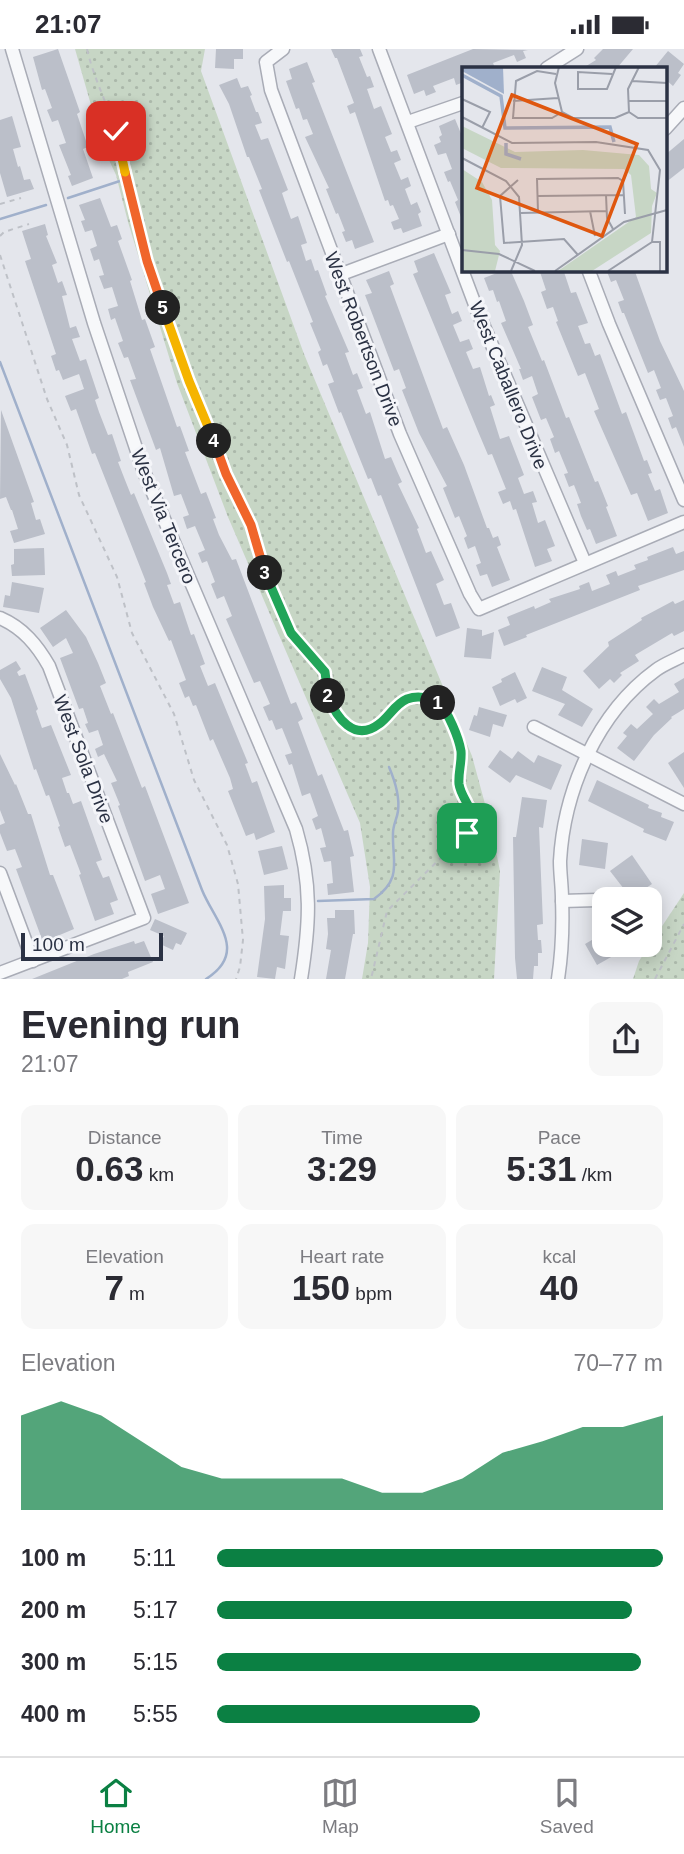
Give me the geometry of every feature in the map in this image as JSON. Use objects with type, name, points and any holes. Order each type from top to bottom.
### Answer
[{"type":"street","name":"West Via Tercero","points":[[12,49],[59,211],[144,472],[296,829],[305,862],[309,895],[301,979]]},
{"type":"street","name":"West Robertson Drive","points":[[283,49],[266,62],[271,90],[400,434],[470,594],[479,609],[585,563]]},
{"type":"street","name":"West Caballero Drive","points":[[379,49],[462,269]]},
{"type":"street","points":[[549,67],[577,49]]},
{"type":"street","points":[[408,122],[462,104]]},
{"type":"street","points":[[666,128],[684,108]]},
{"type":"street","points":[[339,275],[449,234]]},
{"type":"street","name":"West Caballero Drive","points":[[463,271],[585,563]]},
{"type":"street","points":[[589,271],[684,500]]},
{"type":"street","points":[[585,563],[684,522]]},
{"type":"street","name":"West Sola Drive","points":[[0,618],[14,624],[38,647],[49,666],[144,918],[33,961]]},
{"type":"street","points":[[558,979],[561,961],[560,862],[568,808],[578,775],[603,725],[656,670],[684,655]]},
{"type":"street","points":[[534,727],[684,804]]},
{"type":"street","points":[[0,873],[33,961],[0,973]]},
{"type":"street","points":[[562,901],[592,900]]},
{"type":"path","points":[[87,49],[102,99],[113,119],[144,249],[173,336],[226,474],[251,525],[265,572],[285,622],[298,644],[322,666],[332,705],[341,721],[349,728],[357,731],[370,729],[378,725],[401,702],[419,696],[434,701],[449,713],[459,742],[459,785],[471,812],[471,828],[387,911],[371,979]]},
{"type":"path","points":[[0,204],[21,198]]},
{"type":"path","points":[[0,236],[29,224]]},
{"type":"path","points":[[0,255],[47,399],[67,445],[79,495],[117,577],[132,633],[174,714],[194,780],[227,845],[238,884],[243,940],[236,979]]},
{"type":"path","points":[[655,979],[684,923]]},
{"type":"green space","points":[[75,49],[205,49],[201,71],[304,354],[472,756],[500,871],[494,979],[362,979],[368,943],[370,887],[360,823],[228,517],[177,383],[116,175],[103,147]]},
{"type":"green space","points":[[684,893],[684,979],[633,979],[642,957],[662,957],[662,926]]},
{"type":"building","points":[[58,49],[80,112],[77,114],[88,147],[83,149],[93,178],[72,186],[68,176],[71,175],[59,145],[66,143],[58,120],[52,122],[47,110],[52,108],[45,89],[42,90],[33,57]]},
{"type":"building","points":[[216,49],[243,49],[243,59],[234,59],[234,69],[215,68]]},
{"type":"building","points":[[331,49],[360,49],[363,56],[359,57],[374,87],[367,89],[374,109],[381,106],[392,134],[385,137],[391,152],[397,150],[401,160],[394,163],[401,180],[408,177],[411,186],[405,189],[411,205],[417,202],[422,226],[403,233],[401,228],[394,230],[391,222],[399,219],[393,205],[390,206],[388,200],[385,201],[355,112],[350,114],[347,106],[354,103]]},
{"type":"building","points":[[473,49],[528,50],[523,51],[526,58],[517,62],[514,55],[493,63],[495,67],[462,67],[462,83],[456,85],[454,78],[433,86],[436,92],[426,96],[424,90],[414,94],[407,75]]},
{"type":"building","points":[[603,49],[633,49],[618,67],[585,67],[596,60],[594,58]]},
{"type":"building","points":[[668,51],[684,64],[678,73],[681,75],[673,86],[666,80],[666,67],[655,67]]},
{"type":"building","points":[[307,62],[315,82],[312,83],[374,242],[355,249],[352,240],[346,242],[342,232],[345,231],[326,189],[329,188],[305,137],[313,134],[307,119],[303,120],[299,108],[296,109],[286,81],[292,79],[289,69]]},
{"type":"building","points":[[237,78],[241,88],[248,86],[252,95],[250,96],[262,123],[255,125],[261,140],[268,138],[288,190],[282,193],[291,219],[298,216],[307,243],[301,245],[306,261],[311,259],[315,271],[318,270],[327,295],[325,296],[349,352],[345,353],[353,375],[357,373],[363,388],[357,390],[366,414],[370,412],[385,459],[391,457],[402,482],[398,484],[419,528],[417,529],[426,553],[431,551],[444,580],[436,584],[444,605],[451,603],[460,628],[436,637],[381,495],[378,496],[371,478],[368,479],[341,412],[339,413],[328,384],[334,382],[327,364],[323,366],[318,352],[321,350],[310,323],[313,322],[259,190],[262,189],[247,157],[229,104],[219,85]]},
{"type":"building","points":[[12,116],[21,147],[13,149],[18,167],[20,166],[24,180],[30,179],[34,189],[7,197],[0,173],[0,120]]},
{"type":"building","points":[[455,119],[462,136],[462,220],[455,202],[458,200],[444,172],[452,169],[446,153],[438,155],[434,145],[441,142],[439,126]]},
{"type":"building","points":[[684,139],[684,168],[666,182],[666,154]]},
{"type":"building","points":[[100,198],[111,227],[117,225],[122,239],[118,241],[132,280],[130,281],[142,320],[145,319],[155,347],[150,349],[177,427],[180,426],[189,451],[185,452],[201,494],[206,492],[219,535],[232,560],[236,559],[291,704],[296,702],[303,719],[298,722],[318,776],[322,774],[344,831],[348,830],[354,856],[350,857],[354,892],[328,895],[327,884],[333,883],[331,861],[324,862],[320,848],[326,847],[321,828],[316,830],[312,819],[318,816],[310,793],[302,796],[292,764],[289,765],[285,755],[292,753],[282,728],[276,730],[272,720],[269,721],[263,707],[270,704],[260,681],[254,683],[226,619],[232,616],[224,596],[217,599],[211,584],[215,582],[207,561],[202,563],[198,553],[205,550],[195,526],[187,529],[183,517],[189,515],[181,494],[174,496],[160,448],[156,450],[130,380],[136,379],[128,357],[124,358],[118,343],[123,341],[115,318],[111,320],[108,309],[118,306],[112,287],[104,289],[99,276],[104,275],[99,259],[94,261],[90,249],[97,246],[92,230],[85,232],[81,221],[85,220],[79,205]]},
{"type":"building","points":[[45,224],[46,236],[57,263],[52,265],[58,283],[62,281],[67,295],[62,296],[70,328],[76,326],[80,337],[72,339],[80,361],[86,359],[99,398],[95,400],[99,412],[108,435],[112,434],[125,480],[131,495],[134,493],[167,573],[171,584],[167,585],[174,604],[180,602],[191,635],[194,634],[205,664],[200,666],[208,686],[215,683],[248,763],[245,764],[252,783],[257,781],[275,832],[256,840],[254,833],[246,836],[228,791],[233,789],[230,778],[213,739],[210,741],[196,705],[193,706],[189,696],[185,698],[179,683],[186,680],[171,640],[169,641],[153,607],[144,583],[146,582],[76,409],[71,411],[65,396],[84,389],[79,374],[63,380],[59,370],[56,371],[51,356],[56,354],[25,261],[31,259],[22,231]]},
{"type":"building","points":[[434,253],[451,293],[445,295],[452,314],[458,311],[462,321],[453,325],[460,342],[469,339],[473,349],[466,352],[473,369],[480,367],[489,396],[491,395],[495,405],[490,407],[500,439],[509,436],[524,475],[518,478],[524,494],[533,491],[537,502],[532,503],[538,523],[545,520],[555,546],[547,549],[552,561],[535,567],[516,509],[513,510],[510,501],[503,504],[498,492],[506,489],[492,454],[488,455],[413,274],[418,272],[414,261]]},
{"type":"building","points":[[389,271],[394,284],[390,286],[443,429],[447,427],[464,465],[487,528],[493,538],[498,536],[501,545],[497,547],[510,580],[492,587],[487,574],[480,576],[476,565],[481,563],[475,546],[468,549],[464,538],[467,536],[459,516],[455,518],[443,488],[447,486],[419,433],[402,390],[406,388],[399,369],[394,371],[365,295],[372,293],[366,280]]},
{"type":"building","points":[[502,271],[511,271],[533,325],[528,327],[595,482],[598,481],[617,536],[596,544],[590,529],[587,530],[577,504],[581,503],[574,485],[569,487],[564,474],[568,473],[559,451],[555,453],[550,439],[554,437],[546,418],[541,420],[532,397],[538,394],[532,376],[523,380],[501,323],[506,321],[499,301],[497,302],[493,290],[489,291],[484,278]]},
{"type":"building","points":[[540,271],[564,271],[571,293],[576,292],[588,323],[578,326],[585,344],[590,343],[595,356],[600,354],[622,414],[626,412],[644,461],[647,460],[652,473],[648,474],[655,491],[660,489],[668,513],[648,521],[637,493],[631,495],[594,411],[599,409],[585,373],[578,376],[556,322],[558,321],[553,307],[547,309],[541,292],[546,290]]},
{"type":"building","points":[[607,271],[635,271],[660,341],[684,391],[684,447],[676,427],[672,429],[668,418],[673,416],[666,398],[660,400],[656,390],[661,388],[654,370],[648,373],[622,313],[618,302],[624,300],[616,280],[611,282]]},
{"type":"building","points":[[1,410],[34,502],[31,503],[36,520],[40,519],[45,534],[14,543],[10,531],[18,529],[12,510],[6,497],[0,499]]},
{"type":"building","points":[[673,547],[676,554],[684,551],[684,570],[638,586],[640,590],[504,646],[498,630],[510,625],[507,617],[534,606],[535,609],[551,602],[549,599],[580,589],[579,586],[589,582],[592,591],[610,584],[606,575],[616,571],[618,576],[636,569],[634,565],[648,560],[647,557]]},
{"type":"building","points":[[44,548],[45,575],[12,576],[14,549]]},
{"type":"building","points":[[12,582],[44,588],[39,613],[3,607],[5,595],[10,596]]},
{"type":"building","points":[[684,600],[684,631],[674,636],[672,633],[635,655],[639,661],[620,673],[622,675],[614,683],[610,679],[599,689],[583,671],[609,646],[608,642],[642,620],[641,618],[673,601],[675,604]]},
{"type":"building","points":[[66,610],[86,637],[98,663],[106,683],[100,686],[142,788],[145,786],[189,903],[158,914],[151,894],[165,889],[160,875],[145,881],[111,783],[117,781],[104,754],[98,757],[95,749],[103,745],[98,730],[89,733],[83,708],[79,709],[60,658],[73,653],[66,638],[53,647],[40,628]]},
{"type":"building","points":[[467,628],[482,630],[482,636],[494,632],[491,659],[464,657]]},
{"type":"building","points":[[16,661],[21,669],[17,672],[19,676],[25,674],[42,728],[51,725],[71,775],[62,778],[67,793],[73,804],[81,801],[102,860],[96,862],[103,878],[109,876],[118,900],[110,903],[114,914],[95,921],[70,845],[65,847],[49,795],[46,796],[36,769],[34,770],[11,698],[0,679],[0,670]]},
{"type":"building","points":[[542,667],[567,677],[562,690],[593,709],[582,727],[558,715],[565,704],[532,691]]},
{"type":"building","points":[[515,672],[527,698],[517,703],[515,699],[500,706],[492,687]]},
{"type":"building","points":[[684,678],[684,709],[671,717],[634,761],[617,748],[627,736],[623,733],[631,724],[637,729],[653,714],[646,707],[654,699],[659,704],[679,692],[674,684]]},
{"type":"building","points":[[479,707],[507,715],[503,727],[493,724],[490,737],[469,730]]},
{"type":"building","points":[[500,750],[512,759],[518,751],[534,763],[538,755],[562,765],[551,790],[516,775],[510,783],[488,767]]},
{"type":"building","points":[[684,752],[684,788],[668,763]]},
{"type":"building","points":[[0,754],[28,814],[31,814],[50,875],[53,875],[74,929],[43,942],[16,869],[22,867],[15,849],[7,851],[0,833],[0,825],[5,823],[0,810]]},
{"type":"building","points":[[597,780],[649,805],[648,808],[662,813],[661,817],[674,822],[666,841],[643,832],[644,829],[588,801]]},
{"type":"building","points":[[522,797],[547,800],[543,828],[539,827],[543,924],[537,925],[542,953],[538,953],[538,966],[534,966],[533,979],[517,979],[515,958],[513,837],[516,837]]},
{"type":"building","points":[[582,839],[608,843],[605,869],[579,865]]},
{"type":"building","points":[[282,846],[288,869],[264,875],[258,851]]},
{"type":"building","points":[[632,855],[652,884],[648,887],[622,887],[610,871]]},
{"type":"building","points":[[284,885],[284,898],[291,898],[291,911],[283,911],[280,935],[289,936],[285,969],[277,967],[275,979],[257,977],[265,919],[264,886]]},
{"type":"building","points":[[335,910],[354,910],[355,934],[345,979],[326,979],[331,950],[326,949],[327,918],[335,918]]},
{"type":"building","points":[[155,919],[187,933],[181,945],[176,943],[173,950],[160,944],[164,936],[150,930]]},
{"type":"building","points":[[592,940],[592,956],[585,944]]},
{"type":"building","points":[[134,941],[135,944],[144,941],[153,962],[128,972],[129,976],[122,979],[32,979],[94,954]]},
{"type":"building","points":[[592,957],[611,957],[597,965]]},
{"type":"waterway","points":[[68,198],[126,179]]},
{"type":"waterway","points":[[0,219],[46,205]]},
{"type":"waterway","points":[[0,362],[202,890],[225,936],[225,958],[219,969],[206,979]]},
{"type":"waterway","points":[[318,901],[374,899],[389,884],[394,869],[393,830],[398,805],[389,767]]},
{"type":"route","points":[[116,131],[147,261],[169,325],[226,474],[251,525],[262,564],[285,622],[298,644],[322,666],[332,705],[341,721],[349,728],[364,731],[378,725],[401,702],[419,696],[434,701],[449,713],[461,751],[459,785],[473,818],[473,824],[467,833]]}]
